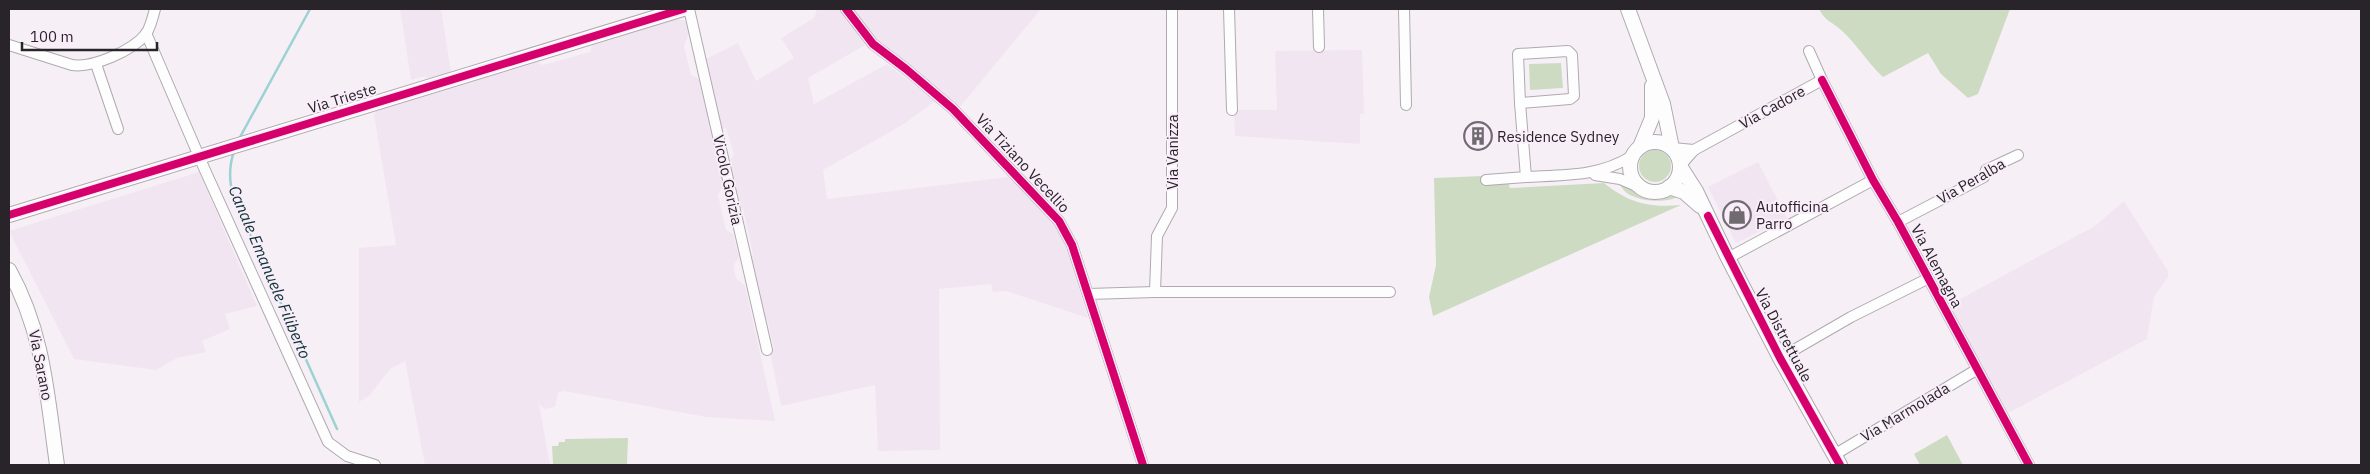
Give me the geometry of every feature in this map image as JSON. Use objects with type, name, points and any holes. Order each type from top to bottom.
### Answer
[{"type":"street","points":[[9,45],[72,65],[96,64],[135,44],[146,33],[155,9]]},
{"type":"street","name":"Via Trieste","points":[[9,215],[683,9]]},
{"type":"street","name":"Vicolo Gorizia","points":[[689,9],[767,350]]},
{"type":"street","name":"Via Tiziano Vecellio","points":[[846,9],[873,44],[906,68],[953,109],[1059,221],[1072,245],[1143,465]]},
{"type":"street","name":"Via Vanizza","points":[[1156,292],[1157,236],[1172,208],[1172,9]]},
{"type":"street","points":[[1229,9],[1232,110]]},
{"type":"street","points":[[1318,9],[1319,46]]},
{"type":"street","points":[[1404,9],[1406,105]]},
{"type":"street","points":[[1486,180],[1587,174],[1611,177],[1655,192],[1669,187],[1675,182],[1680,166],[1679,159],[1672,148],[1663,104],[1628,9]]},
{"type":"street","points":[[146,33],[199,156],[328,442],[347,456],[375,465]]},
{"type":"street","name":"Via Cadore","points":[[1680,166],[1694,150],[1822,80],[1809,51]]},
{"type":"street","points":[[1520,102],[1570,99],[1574,96],[1571,52],[1518,54],[1520,102],[1526,177]]},
{"type":"street","points":[[96,64],[118,129]]},
{"type":"street","points":[[1641,188],[1636,183],[1630,170],[1653,109],[1650,68]]},
{"type":"street","name":"Via Alemagna","points":[[1822,80],[1873,180],[1898,222],[1976,370],[2029,465]]},
{"type":"street","points":[[1587,174],[1613,167],[1646,143],[1660,142],[1672,148],[1694,150]]},
{"type":"street","name":"Via Peralba","points":[[1898,222],[1984,177],[1986,170],[2018,155]]},
{"type":"street","name":"Via Distrettuale","points":[[1680,166],[1696,191],[1728,258],[1780,358],[1837,460]]},
{"type":"street","points":[[1728,258],[1873,180]]},
{"type":"street","points":[[1669,187],[1684,192],[1691,197],[1708,216]]},
{"type":"street","name":"Via Sarano","points":[[9,270],[31,316],[36,333],[44,366],[57,465]]},
{"type":"street","points":[[1780,358],[1851,317],[1927,279]]},
{"type":"street","points":[[1088,294],[1156,292],[1390,292]]},
{"type":"street","name":"Via Marmolada","points":[[1837,460],[1976,370]]},
{"type":"shaded area","points":[[400,9],[441,9],[451,72],[431,78],[422,77],[411,80]]},
{"type":"shaded area","points":[[817,9],[840,9],[865,45],[808,78],[814,104],[887,64],[935,101],[904,124],[823,170],[827,199],[1008,177],[1057,224],[1066,244],[1088,318],[1006,291],[993,292],[991,284],[939,289],[940,450],[878,451],[875,385],[781,406],[770,352],[774,349],[767,319],[762,320],[749,256],[753,255],[743,208],[739,208],[729,163],[734,154],[726,128],[722,130],[706,59],[738,43],[756,81],[794,58],[781,38],[814,18]]},
{"type":"shaded area","points":[[853,9],[1041,9],[960,107],[884,47]]},
{"type":"shaded area","points":[[677,19],[683,20],[688,25],[689,33],[684,46],[691,75],[699,79],[723,186],[718,195],[726,230],[733,234],[739,257],[733,266],[736,278],[745,286],[775,421],[706,417],[564,391],[558,393],[555,407],[544,409],[539,404],[550,465],[425,465],[405,361],[390,369],[369,396],[359,402],[359,248],[396,245],[374,115],[376,111],[537,62],[543,65],[590,52],[592,45]]},
{"type":"shaded area","points":[[1362,50],[1364,114],[1360,114],[1360,144],[1235,136],[1234,110],[1277,110],[1275,51]]},
{"type":"shaded area","points":[[1758,162],[1787,218],[1736,243],[1708,187]]},
{"type":"shaded area","points":[[199,172],[257,306],[225,314],[230,329],[202,341],[206,352],[177,358],[156,370],[74,359],[9,231]]},
{"type":"shaded area","points":[[2124,201],[2168,271],[2168,277],[2154,297],[2147,339],[2008,413],[1949,305],[2095,226]]},
{"type":"green space","points":[[1819,9],[2010,9],[1978,94],[1968,98],[1941,74],[1928,53],[1883,77],[1846,35],[1826,19]]},
{"type":"green space","points":[[1561,63],[1563,88],[1530,90],[1529,64]]},
{"type":"green space","points":[[1655,150],[1666,155],[1671,166],[1666,177],[1655,182],[1644,177],[1639,166],[1644,155]]},
{"type":"green space","points":[[1506,175],[1510,188],[1604,183],[1631,200],[1640,203],[1659,206],[1681,205],[1433,316],[1429,297],[1436,265],[1434,178]]},
{"type":"green space","points":[[1620,183],[1650,195],[1669,194],[1678,197],[1655,201],[1636,198],[1623,189]]},
{"type":"green space","points":[[1947,435],[1963,465],[1920,465],[1914,454]]},
{"type":"green space","points":[[628,438],[627,465],[550,465],[553,464],[552,446],[558,446],[559,442],[565,442],[565,439]]},
{"type":"waterway","name":"Canale Emanuele Filiberto","points":[[239,139],[310,9]]},
{"type":"waterway","name":"Canale Emanuele Filiberto","points":[[234,151],[230,175],[234,198],[337,429]]},
{"type":"cycle path","points":[[9,215],[683,9]]},
{"type":"cycle path","points":[[846,9],[873,44],[953,109],[1059,221],[1072,245],[1143,465]]},
{"type":"cycle path","points":[[1822,80],[1873,180],[1898,222],[2029,465]]},
{"type":"cycle path","points":[[1708,216],[1780,358],[1840,465]]},
{"type":"place","name":"Residence Sydney","points":[[1478,136]]},
{"type":"place","name":"Autofficina Parro","points":[[1737,215]]}]
